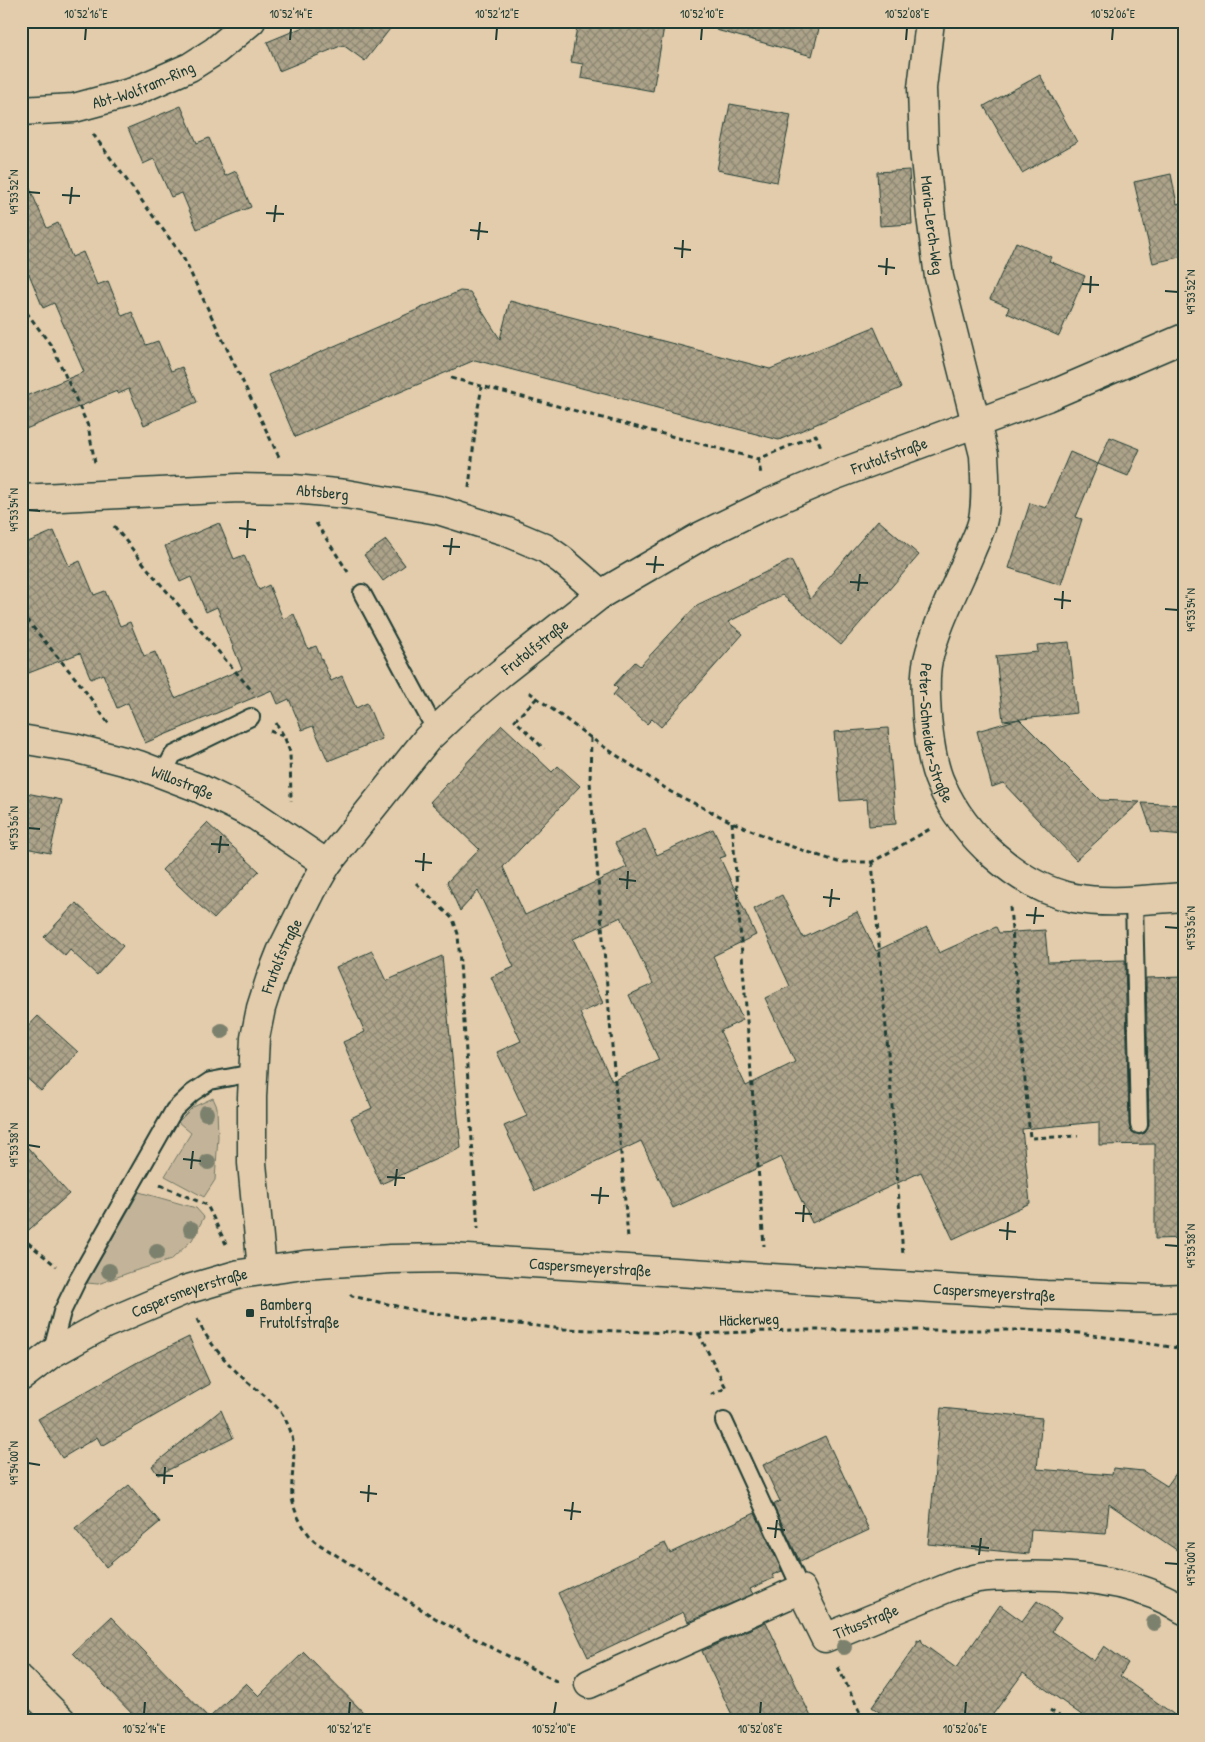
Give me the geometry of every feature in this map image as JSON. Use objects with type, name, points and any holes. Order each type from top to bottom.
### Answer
[{"type":"street","name":"Abt-Wolfram-Ring","points":[[21,111],[74,108],[133,92],[190,68],[216,51],[251,21]]},
{"type":"street","name":"Maria-Lerch-Weg","points":[[930,21],[922,88],[924,150],[931,216],[939,277],[975,425]]},
{"type":"street","name":"Frutolfstraße","points":[[251,1272],[255,1038],[261,1008],[270,980],[294,925],[327,864],[436,730],[502,672],[601,594],[701,536],[767,504],[833,476],[975,425],[1184,338]]},
{"type":"street","name":"Peter-Schneider-Straße","points":[[975,425],[984,463],[986,485],[982,521],[956,587],[939,622],[927,662],[926,702],[930,742],[940,782],[956,814],[981,842],[1007,866],[1026,879],[1049,890],[1074,898],[1102,902],[1184,897]]},
{"type":"street","name":"Abtsberg","points":[[21,499],[238,488],[294,489],[355,496],[438,510],[505,530],[545,548],[562,560],[601,594]]},
{"type":"street","name":"Willostraße","points":[[21,739],[74,748],[139,765],[199,788],[256,816],[327,864]]},
{"type":"street","name":"Caspersmeyerstraße","points":[[21,1377],[51,1354],[104,1324],[186,1290],[251,1272],[341,1262],[451,1258],[1046,1295],[1156,1299],[1184,1298]]},
{"type":"street","name":"Titusstraße","points":[[801,1590],[825,1638],[957,1584],[979,1578],[1035,1575],[1080,1577],[1134,1588],[1175,1604],[1184,1610]]},
{"type":"street","points":[[589,1684],[801,1590]]},
{"type":"street","points":[[21,1680],[62,1721]]},
{"type":"lane","points":[[362,593],[436,730]]},
{"type":"lane","points":[[163,774],[174,755],[251,717]]},
{"type":"lane","points":[[1134,900],[1139,1124]]},
{"type":"lane","points":[[51,1354],[62,1312],[77,1281],[174,1110],[192,1093],[210,1080],[253,1073]]},
{"type":"lane","points":[[724,1421],[801,1590]]},
{"type":"path","points":[[74,108],[183,257],[294,489],[362,593]]},
{"type":"path","points":[[21,305],[53,348],[88,426],[101,495],[115,528],[243,680]]},
{"type":"path","points":[[451,378],[758,459],[816,435],[833,476]]},
{"type":"path","points":[[465,518],[477,413],[482,387]]},
{"type":"path","points":[[21,613],[81,685]]},
{"type":"path","points":[[502,672],[591,738],[672,792],[732,822],[781,843],[838,862],[872,862],[956,814]]},
{"type":"path","points":[[537,698],[515,720],[544,748]]},
{"type":"path","points":[[276,723],[284,736],[290,752],[292,795],[287,836]]},
{"type":"path","points":[[591,738],[590,782],[627,1215]]},
{"type":"path","points":[[732,822],[764,1244]]},
{"type":"path","points":[[872,862],[888,1043],[902,1242]]},
{"type":"path","points":[[1007,866],[1030,1138],[1078,1136]]},
{"type":"path","points":[[416,883],[453,919],[458,934],[477,1216]]},
{"type":"path","points":[[137,1175],[207,1205],[251,1272]]},
{"type":"path","points":[[21,1237],[53,1263]]},
{"type":"path","name":"Häckerweg","points":[[341,1262],[344,1281],[352,1296],[414,1310],[564,1329],[699,1334],[792,1330],[1021,1330],[1078,1333],[1184,1349]]},
{"type":"path","points":[[199,1323],[219,1352],[244,1378],[272,1402],[285,1418],[293,1436],[295,1457],[292,1498],[301,1525],[314,1541],[435,1618],[562,1684]]},
{"type":"path","points":[[699,1334],[726,1388],[712,1394]]},
{"type":"path","points":[[840,1671],[864,1721]]},
{"type":"path","points":[[1050,1710],[1067,1721]]},
{"type":"shaded area","points":[[213,1098],[217,1107],[218,1137],[215,1180],[204,1197],[165,1176],[191,1133],[178,1122],[193,1107]]},
{"type":"shaded area","points":[[139,1192],[196,1208],[204,1217],[192,1240],[171,1260],[98,1284],[87,1283]]},
{"type":"building","points":[[311,21],[399,22],[393,25],[365,61],[343,45],[279,71],[267,42],[313,23]]},
{"type":"building","points":[[578,21],[665,21],[653,91],[581,78],[583,64],[571,62]]},
{"type":"building","points":[[717,21],[821,21],[812,56],[716,30]]},
{"type":"building","points":[[1040,75],[1077,142],[1022,173],[984,106]]},
{"type":"building","points":[[730,104],[791,115],[777,182],[717,170]]},
{"type":"building","points":[[181,106],[197,143],[209,138],[225,176],[236,171],[251,207],[197,229],[182,193],[171,197],[154,159],[143,164],[128,128]]},
{"type":"building","points":[[21,168],[47,228],[58,223],[72,257],[83,252],[97,285],[108,281],[122,316],[132,312],[146,345],[158,341],[171,371],[182,367],[197,402],[144,425],[129,389],[118,394],[117,391],[21,431],[21,398],[84,372],[54,303],[43,308],[29,274],[21,278]]},
{"type":"building","points":[[909,170],[912,224],[880,226],[877,172]]},
{"type":"building","points":[[1171,174],[1177,204],[1184,202],[1184,256],[1153,263],[1134,182]]},
{"type":"building","points":[[1016,242],[1051,257],[1049,261],[1085,276],[1059,336],[1007,313],[1009,307],[990,299]]},
{"type":"building","points":[[460,291],[470,292],[500,339],[510,301],[770,369],[874,327],[901,388],[779,440],[475,360],[295,437],[268,375]]},
{"type":"building","points":[[1110,437],[1140,449],[1128,476],[1098,464]]},
{"type":"building","points":[[1070,452],[1098,464],[1076,517],[1082,519],[1061,585],[1009,568],[1030,503],[1046,508]]},
{"type":"building","points":[[878,520],[919,555],[841,645],[782,595],[728,622],[743,634],[661,727],[652,719],[647,724],[613,695],[618,689],[614,685],[635,662],[640,666],[697,605],[791,560],[810,599]]},
{"type":"building","points":[[219,523],[234,559],[244,555],[259,590],[269,585],[283,619],[294,614],[308,649],[316,646],[331,681],[342,676],[356,708],[367,703],[382,739],[328,761],[313,726],[302,730],[289,699],[278,704],[272,690],[145,743],[128,703],[117,708],[103,674],[91,679],[80,653],[21,676],[21,545],[54,531],[69,566],[80,561],[94,595],[105,591],[120,626],[130,622],[144,656],[155,652],[175,698],[242,669],[217,607],[206,612],[191,577],[180,582],[165,546]]},
{"type":"building","points":[[386,540],[405,565],[383,581],[364,555]]},
{"type":"building","points":[[1069,642],[1077,713],[1003,721],[996,656],[1038,652],[1037,645]]},
{"type":"building","points":[[1019,719],[1100,800],[1140,802],[1076,860],[1003,783],[992,787],[977,731]]},
{"type":"building","points":[[502,725],[552,772],[558,766],[580,786],[503,867],[525,915],[627,867],[615,843],[645,829],[657,855],[713,829],[726,856],[720,858],[756,935],[713,956],[743,1020],[720,1031],[746,1086],[795,1062],[765,998],[790,986],[754,909],[782,895],[803,938],[857,912],[876,951],[927,927],[939,953],[996,927],[999,933],[1045,930],[1048,962],[1125,960],[1129,1125],[1131,1131],[1139,1135],[1145,1133],[1149,1125],[1146,978],[1184,977],[1184,1238],[1155,1239],[1155,1144],[1099,1145],[1099,1122],[1022,1129],[1030,1203],[953,1239],[921,1172],[812,1223],[781,1157],[673,1208],[641,1141],[535,1191],[504,1126],[527,1116],[497,1052],[521,1041],[491,977],[514,967],[478,891],[460,911],[447,882],[479,849],[430,802]],"holes":[[[621,917],[653,984],[629,995],[659,1060],[612,1081],[580,1013],[603,1003],[573,939]]]},
{"type":"building","points":[[888,728],[896,824],[869,826],[867,799],[840,801],[834,732]]},
{"type":"building","points":[[21,792],[62,800],[50,853],[21,847]]},
{"type":"building","points":[[1142,803],[1184,805],[1184,835],[1152,832]]},
{"type":"building","points":[[207,823],[259,871],[214,919],[162,870]]},
{"type":"building","points":[[76,903],[123,946],[97,975],[70,950],[65,956],[44,937]]},
{"type":"building","points":[[372,951],[386,981],[442,956],[461,1148],[381,1184],[351,1118],[372,1108],[343,1042],[365,1032],[336,967]]},
{"type":"building","points":[[38,1016],[78,1052],[41,1091],[21,1073],[21,1034]]},
{"type":"building","points":[[21,1140],[69,1194],[21,1237]]},
{"type":"building","points":[[189,1337],[210,1384],[102,1446],[97,1437],[62,1458],[38,1419],[136,1363]]},
{"type":"building","points":[[941,1408],[1042,1418],[1037,1469],[1112,1475],[1113,1468],[1143,1471],[1167,1486],[1184,1462],[1184,1555],[1109,1504],[1106,1534],[1031,1529],[1029,1554],[928,1544]]},
{"type":"building","points":[[221,1410],[233,1438],[158,1475],[152,1466]]},
{"type":"building","points":[[825,1436],[869,1530],[800,1562],[773,1505],[780,1501],[763,1465]]},
{"type":"building","points":[[129,1485],[160,1522],[106,1567],[75,1529]]},
{"type":"building","points":[[755,1513],[782,1571],[772,1575],[774,1578],[750,1589],[753,1594],[688,1622],[683,1612],[588,1657],[558,1593],[665,1543],[670,1553]]},
{"type":"building","points":[[1037,1601],[1061,1618],[1052,1631],[1094,1661],[1104,1646],[1128,1663],[1120,1676],[1183,1721],[1090,1721],[1023,1673],[988,1721],[892,1721],[872,1707],[917,1644],[917,1640],[921,1639],[923,1644],[956,1668],[1000,1605],[1022,1621]]},
{"type":"building","points":[[111,1617],[209,1718],[246,1683],[259,1696],[304,1652],[372,1721],[139,1721],[73,1653]]},
{"type":"building","points":[[766,1622],[813,1721],[735,1721],[710,1669],[702,1651]]},
{"type":"place","name":"Bamberg Frutolfstraße","points":[[250,1313]]}]
